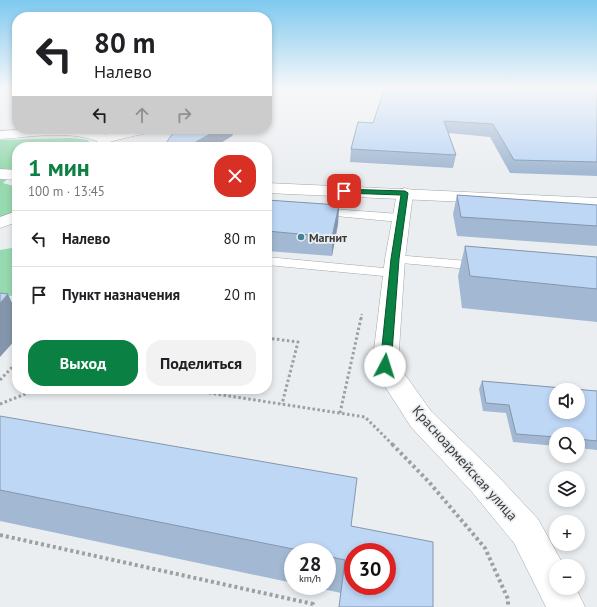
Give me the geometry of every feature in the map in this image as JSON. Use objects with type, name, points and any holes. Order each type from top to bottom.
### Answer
[{"type":"main road","points":[[0,135],[37,134]]},
{"type":"main road","points":[[90,134],[102,142]]},
{"type":"main road","points":[[107,142],[131,134]]},
{"type":"main road","points":[[272,189],[403,206],[597,203]]},
{"type":"main road","name":"Красноармейская улица","points":[[403,206],[394,266],[385,366],[422,419],[483,482],[526,531],[549,575]]},
{"type":"main road","points":[[0,223],[12,218]]},
{"type":"main road","name":"Красноармейская улица","points":[[560,595],[566,607]]},
{"type":"lane","points":[[306,212],[403,206]]},
{"type":"lane","points":[[272,261],[496,268]]},
{"type":"path","points":[[6,302],[12,303]]},
{"type":"path","points":[[272,339],[298,342],[282,404]]},
{"type":"path","points":[[0,380],[12,367]]},
{"type":"path","points":[[0,404],[25,394]]},
{"type":"path","points":[[217,394],[365,417],[429,482],[485,548],[508,599],[508,607]]},
{"type":"path","points":[[0,535],[313,604],[313,607]]},
{"type":"green space","points":[[71,138],[88,140],[89,142],[12,142],[12,175],[3,183],[12,186],[12,213],[0,218],[0,140]]},
{"type":"green space","points":[[12,248],[12,296],[0,294],[0,250]]},
{"type":"building","points":[[376,115],[597,115],[597,162],[514,160],[493,124],[444,121],[456,155],[351,149],[358,122],[373,123]]},
{"type":"building","points":[[172,134],[210,134],[196,142],[167,142]]},
{"type":"building","points":[[457,195],[597,205],[597,226],[461,217]]},
{"type":"building","points":[[272,200],[339,205],[332,237],[272,231]]},
{"type":"building","points":[[465,246],[597,257],[597,289],[470,276]]},
{"type":"building","points":[[0,293],[8,294],[0,303]]},
{"type":"building","points":[[482,381],[549,387],[549,419],[585,419],[585,390],[597,391],[597,441],[585,440],[585,427],[549,427],[549,436],[516,434],[509,405],[486,403]]},
{"type":"building","points":[[0,416],[357,478],[351,526],[433,542],[433,607],[339,607],[344,568],[344,595],[396,595],[396,543],[344,543],[344,560],[336,558],[336,543],[284,543],[284,547],[0,490]]},
{"type":"place","name":"Магнит","points":[[301,237]]},
{"type":"route","points":[[344,191],[405,193],[395,259],[385,366]]}]
